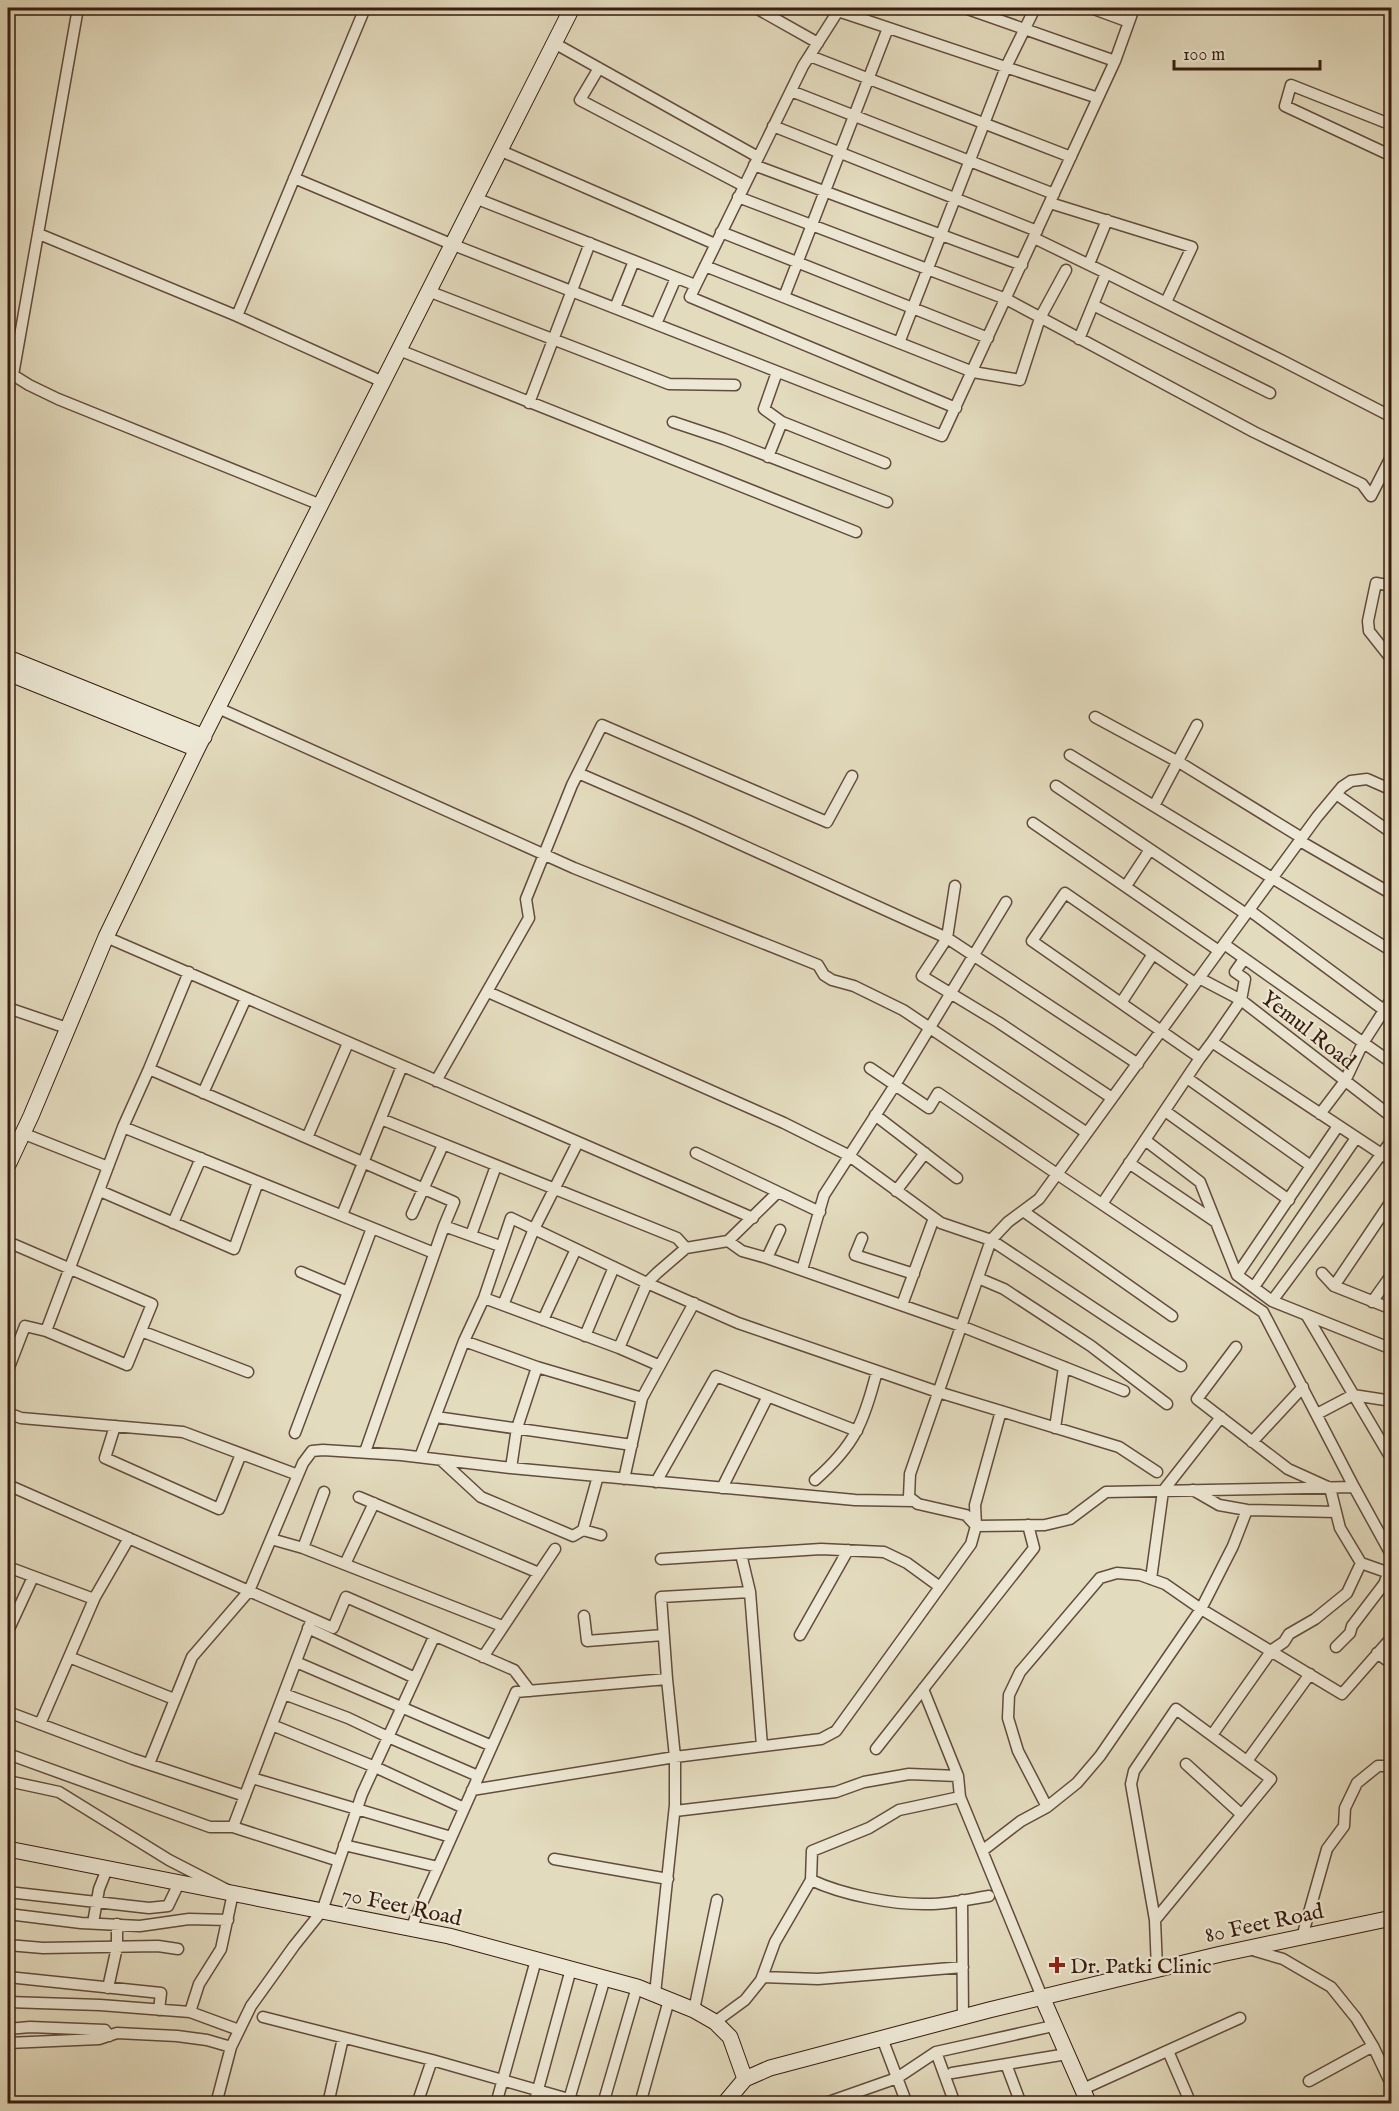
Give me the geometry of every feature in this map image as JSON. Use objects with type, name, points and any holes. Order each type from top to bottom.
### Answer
[{"type":"main road","points":[[8,1165],[106,937],[200,743],[572,8]]},
{"type":"main road","points":[[8,658],[200,743]]},
{"type":"main road","points":[[8,673],[200,743]]},
{"type":"main road","name":"70 Feet Road","points":[[8,1849],[448,1936],[637,1987],[694,2010],[715,2022],[730,2037],[745,2079]]},
{"type":"main road","name":"80 Feet Road","points":[[745,2079],[770,2068],[963,2017],[1044,2002],[1157,1969],[1246,1948],[1392,1918]]},
{"type":"main road","points":[[1044,2002],[1067,2054],[1087,2087],[1100,2103]]},
{"type":"main road","points":[[1044,2002],[1054,2010],[1087,2087],[1089,2103]]},
{"type":"main road","points":[[724,2103],[745,2079]]},
{"type":"street","points":[[78,8],[13,375],[29,386],[58,399],[321,505]]},
{"type":"street","points":[[237,316],[365,8]]},
{"type":"street","points":[[756,8],[818,43]]},
{"type":"street","points":[[965,8],[1115,61]]},
{"type":"street","points":[[899,343],[1006,68],[1035,8]]},
{"type":"street","points":[[1091,8],[1129,22]]},
{"type":"street","points":[[294,178],[452,244],[942,436],[1115,61],[1134,8]]},
{"type":"street","points":[[956,408],[690,297],[695,285],[791,91],[836,9],[1098,98]]},
{"type":"street","points":[[784,297],[888,28]]},
{"type":"street","points":[[554,43],[756,161],[825,192],[1022,265]]},
{"type":"street","points":[[810,56],[1071,157]]},
{"type":"street","points":[[598,68],[580,100],[744,186]]},
{"type":"street","points":[[1392,125],[1291,85],[1285,106],[1392,156]]},
{"type":"street","points":[[791,91],[969,161],[1052,199],[1107,220],[1192,247],[1166,302]]},
{"type":"street","points":[[774,126],[955,198],[1035,235],[1392,417]]},
{"type":"street","points":[[499,150],[715,244]]},
{"type":"street","points":[[738,197],[1006,299],[1254,432],[1362,484],[1371,496],[1392,455]]},
{"type":"street","points":[[475,198],[695,285]]},
{"type":"street","points":[[1089,264],[1107,220]]},
{"type":"street","points":[[721,232],[988,338]]},
{"type":"street","points":[[39,234],[237,316],[383,382]]},
{"type":"street","points":[[530,403],[590,243]]},
{"type":"street","points":[[615,308],[634,261]]},
{"type":"street","points":[[705,266],[973,372],[1020,380],[1040,318],[1066,270]]},
{"type":"street","points":[[1079,339],[1106,273]]},
{"type":"street","points":[[656,324],[676,278]]},
{"type":"street","points":[[428,291],[669,384],[735,385]]},
{"type":"street","points":[[1093,305],[1270,393]]},
{"type":"street","points":[[399,350],[856,532]]},
{"type":"street","points":[[777,372],[764,409],[782,422],[885,463]]},
{"type":"street","points":[[673,422],[724,439],[887,502]]},
{"type":"street","points":[[768,457],[782,422]]},
{"type":"street","points":[[1392,586],[1377,583],[1368,621],[1369,631],[1392,660]]},
{"type":"street","points":[[218,709],[543,854],[818,965],[824,975],[832,980],[854,986],[903,1010],[1087,1133]]},
{"type":"street","points":[[1095,717],[1178,762],[1392,894]]},
{"type":"street","points":[[436,1081],[529,918],[526,899],[543,854],[578,773],[602,725],[828,822],[852,776]]},
{"type":"street","points":[[1154,806],[1197,726]]},
{"type":"street","points":[[1070,755],[1392,951]]},
{"type":"street","points":[[578,773],[947,938],[1138,1064]]},
{"type":"street","points":[[1354,1487],[1106,1492],[1070,1520],[1045,1525],[976,1526],[966,1515],[918,1504],[909,1497],[910,1474],[991,1240],[1008,1222],[1039,1200],[1197,980],[1336,794],[1351,781],[1367,779],[1392,790]]},
{"type":"street","points":[[1056,786],[1149,850],[1247,912],[1388,1014]]},
{"type":"street","points":[[1336,794],[1392,833]]},
{"type":"street","points":[[1033,823],[1221,948],[1244,959],[1392,1064]]},
{"type":"street","points":[[1126,886],[1149,850]]},
{"type":"street","points":[[955,886],[947,938],[922,976],[998,1022],[1113,1098]]},
{"type":"street","name":"Yemul Road","points":[[1121,1003],[1032,941],[1065,893],[1153,954],[1197,980],[1241,1000],[1392,1117]]},
{"type":"street","points":[[802,1270],[824,1195],[895,1085],[1006,902]]},
{"type":"street","points":[[106,937],[753,1218]]},
{"type":"street","points":[[1153,954],[1121,1003],[1200,1058]]},
{"type":"street","points":[[1102,1204],[1241,1000],[1245,979],[1235,972],[1244,959]]},
{"type":"street","points":[[46,1331],[123,1127],[189,972]]},
{"type":"street","points":[[488,992],[784,1123],[848,1155],[941,1223],[991,1240],[1181,1366]]},
{"type":"street","points":[[203,1093],[246,998]]},
{"type":"street","points":[[1320,1114],[1345,1081],[1363,1043],[1388,1014],[1392,998]]},
{"type":"street","points":[[8,1008],[68,1028]]},
{"type":"street","points":[[307,1138],[348,1042]]},
{"type":"street","points":[[1212,1042],[1387,1158]]},
{"type":"street","points":[[342,1215],[402,1066]]},
{"type":"street","points":[[870,1068],[929,1108],[938,1093],[1263,1312],[1392,1556]]},
{"type":"street","points":[[149,1069],[454,1202],[364,1452]]},
{"type":"street","points":[[1186,1078],[1311,1166]]},
{"type":"street","points":[[1165,1111],[1289,1200]]},
{"type":"street","points":[[875,1115],[957,1178]]},
{"type":"street","points":[[381,1119],[677,1238],[686,1248]]},
{"type":"street","points":[[1237,1275],[1338,1126]]},
{"type":"street","points":[[123,1127],[435,1253]]},
{"type":"street","points":[[22,1133],[108,1167]]},
{"type":"street","points":[[1254,1287],[1356,1138]]},
{"type":"street","points":[[1145,1140],[1200,1182],[1237,1275],[1272,1301],[1392,1348]]},
{"type":"street","points":[[1272,1301],[1387,1158],[1392,1140]]},
{"type":"street","points":[[503,1305],[534,1229],[578,1142]]},
{"type":"street","points":[[412,1214],[443,1144]]},
{"type":"street","points":[[696,1153],[820,1212]]},
{"type":"street","points":[[896,1191],[925,1153]]},
{"type":"street","points":[[173,1223],[201,1158]]},
{"type":"street","points":[[1129,1163],[1216,1222]]},
{"type":"street","points":[[471,1235],[496,1166]]},
{"type":"street","points":[[100,1191],[234,1249],[258,1182]]},
{"type":"street","points":[[619,1348],[647,1283],[686,1248],[728,1241],[778,1192]]},
{"type":"street","points":[[1334,1286],[1392,1200]]},
{"type":"street","points":[[1023,1211],[1172,1316]]},
{"type":"street","points":[[420,1457],[464,1341],[484,1298],[511,1218],[647,1283],[738,1323],[938,1392],[1119,1447],[1157,1472]]},
{"type":"street","points":[[902,1305],[934,1218]]},
{"type":"street","points":[[444,1226],[500,1246]]},
{"type":"street","points":[[295,1433],[372,1228]]},
{"type":"street","points":[[767,1258],[780,1230]]},
{"type":"street","points":[[862,1238],[855,1255],[914,1274]]},
{"type":"street","points":[[728,1241],[742,1251],[961,1326],[1124,1391]]},
{"type":"street","points":[[8,1242],[152,1304],[127,1365],[46,1331],[25,1326],[8,1370]]},
{"type":"street","points":[[543,1320],[576,1249]]},
{"type":"street","points":[[585,1336],[614,1267]]},
{"type":"street","points":[[301,1272],[348,1292]]},
{"type":"street","points":[[1322,1273],[1334,1286],[1392,1309]]},
{"type":"street","points":[[1372,1302],[1392,1274]]},
{"type":"street","points":[[978,1278],[1004,1289],[1091,1346],[1167,1404]]},
{"type":"street","points":[[484,1298],[619,1348],[658,1365]]},
{"type":"street","points":[[624,1479],[642,1398],[658,1365],[694,1303]]},
{"type":"street","points":[[1307,1316],[1392,1460]]},
{"type":"street","points":[[141,1331],[248,1372]]},
{"type":"street","points":[[464,1341],[537,1367],[642,1398]]},
{"type":"street","points":[[1236,1347],[1197,1399],[1288,1469],[1330,1488]]},
{"type":"street","points":[[511,1468],[517,1428],[537,1367]]},
{"type":"street","points":[[1055,1428],[1064,1367]]},
{"type":"street","points":[[814,1480],[834,1463],[857,1431],[867,1410],[877,1371]]},
{"type":"street","points":[[656,1482],[716,1376],[857,1431]]},
{"type":"street","points":[[1252,1442],[1303,1387]]},
{"type":"street","points":[[1317,1414],[1353,1395],[1392,1401]]},
{"type":"street","points":[[722,1488],[768,1396]]},
{"type":"street","points":[[472,1790],[675,1757],[820,1739],[836,1731],[972,1544],[976,1526],[975,1505],[1001,1411]]},
{"type":"street","points":[[8,1413],[21,1418],[183,1432],[298,1475]]},
{"type":"street","points":[[436,1417],[632,1445]]},
{"type":"street","points":[[1151,1579],[1163,1491],[1221,1417]]},
{"type":"street","points":[[115,1426],[105,1458],[219,1509],[241,1454]]},
{"type":"street","points":[[149,1764],[192,1657],[249,1591],[303,1463],[312,1451],[364,1452],[420,1457],[511,1468],[855,1500],[914,1501]]},
{"type":"street","points":[[440,1460],[481,1497],[573,1536],[583,1530],[597,1476]]},
{"type":"street","points":[[8,1485],[249,1591],[415,1678]]},
{"type":"street","points":[[1330,1488],[1340,1528],[1361,1563],[1389,1579],[1352,1626],[1350,1633],[1336,1647]]},
{"type":"street","points":[[1193,1490],[1219,1505],[1247,1510],[1336,1512]]},
{"type":"street","points":[[303,1548],[324,1492]]},
{"type":"street","points":[[359,1497],[539,1574]]},
{"type":"street","points":[[345,1564],[374,1503]]},
{"type":"street","points":[[982,1851],[1021,1821],[1047,1807],[1077,1783],[1100,1756],[1201,1609],[1233,1546],[1247,1510]]},
{"type":"street","points":[[876,1749],[1034,1548],[1028,1525]]},
{"type":"street","points":[[583,1530],[601,1535]]},
{"type":"street","points":[[40,1724],[94,1599],[129,1539]]},
{"type":"street","points":[[271,1539],[303,1548],[502,1626]]},
{"type":"street","points":[[483,1657],[555,1549]]},
{"type":"street","points":[[661,1559],[821,1549],[884,1552],[907,1563],[940,1587]]},
{"type":"street","points":[[800,1635],[848,1550]]},
{"type":"street","points":[[741,1554],[750,1592],[762,1746]]},
{"type":"street","points":[[1212,1735],[1272,1650],[1284,1642],[1289,1634],[1315,1619],[1347,1593],[1361,1563]]},
{"type":"street","points":[[8,1567],[94,1599]]},
{"type":"street","points":[[1047,1807],[1018,1751],[1008,1718],[1009,1695],[1020,1672],[1100,1578],[1117,1573],[1140,1575],[1165,1584],[1201,1609],[1342,1694],[1392,1636]]},
{"type":"street","points":[[8,1631],[33,1577]]},
{"type":"street","points":[[640,2103],[662,1997],[668,1879],[675,1811],[675,1757],[661,1597],[750,1592]]},
{"type":"street","points":[[310,1623],[333,1628],[346,1597],[514,1670],[530,1691]]},
{"type":"street","points":[[584,1616],[587,1641],[663,1635]]},
{"type":"street","points":[[233,1827],[310,1623]]},
{"type":"street","points":[[216,2103],[231,2047],[251,2006],[322,1911],[357,1809],[434,1637]]},
{"type":"street","points":[[1377,1653],[1392,1664]]},
{"type":"street","points":[[69,1658],[174,1699]]},
{"type":"street","points":[[296,1662],[492,1746]]},
{"type":"street","points":[[1247,1761],[1311,1674]]},
{"type":"street","points":[[411,1928],[516,1692],[667,1679]]},
{"type":"street","points":[[923,1689],[958,1776],[960,1797],[1044,2002]]},
{"type":"street","points":[[284,1694],[348,1718],[478,1776]]},
{"type":"street","points":[[1155,1920],[1271,1779],[1176,1709],[1134,1771],[1131,1784],[1155,1920],[1157,1969]]},
{"type":"street","points":[[8,1712],[149,1764],[245,1796]]},
{"type":"street","points":[[272,1725],[375,1767],[464,1808]]},
{"type":"street","points":[[8,1754],[210,1827],[233,1827],[339,1861]]},
{"type":"street","points":[[1186,1764],[1241,1814]]},
{"type":"street","points":[[1302,1937],[1327,1849],[1344,1826],[1345,1808],[1358,1783],[1378,1766],[1392,1766]]},
{"type":"street","points":[[675,1811],[836,1792],[864,1782],[909,1774],[958,1776]]},
{"type":"street","points":[[252,1778],[451,1837]]},
{"type":"street","points":[[8,1781],[59,1792],[169,1860],[233,1893],[221,1949],[200,1984],[190,2012]]},
{"type":"street","points":[[715,2022],[745,2000],[762,1977],[775,1942],[811,1880],[812,1851],[869,1828],[899,1810],[960,1797]]},
{"type":"street","points":[[344,1845],[438,1867]]},
{"type":"street","points":[[554,1859],[668,1879]]},
{"type":"street","points":[[93,1923],[99,1889],[107,1869]]},
{"type":"street","points":[[811,1880],[824,1887],[885,1900],[929,1904],[989,1896]]},
{"type":"street","points":[[8,1892],[150,1908],[168,1906],[179,1883]]},
{"type":"street","points":[[694,2010],[717,1900]]},
{"type":"street","points":[[962,1900],[963,2017]]},
{"type":"street","points":[[8,1914],[140,1926],[189,1919],[228,1920]]},
{"type":"street","points":[[108,1988],[117,1947],[117,1924]]},
{"type":"street","points":[[8,1945],[43,1948],[158,1946],[178,1949]]},
{"type":"street","points":[[1246,1948],[1283,1959],[1331,1987],[1356,2018],[1373,2046],[1392,2086]]},
{"type":"street","points":[[496,2103],[536,1960]]},
{"type":"street","points":[[762,1977],[818,1978],[963,1967]]},
{"type":"street","points":[[534,2103],[571,1969]]},
{"type":"street","points":[[8,1977],[161,1993],[159,2010]]},
{"type":"street","points":[[569,2101],[605,1978]]},
{"type":"street","points":[[603,2103],[637,1987]]},
{"type":"street","points":[[8,2002],[190,2012],[239,2030]]},
{"type":"street","points":[[263,2017],[502,2079],[569,2101],[586,2103]]},
{"type":"street","points":[[1087,2087],[1240,2018]]},
{"type":"street","points":[[823,2103],[836,2101],[897,2078],[936,2052],[1053,2026]]},
{"type":"street","points":[[8,2029],[30,2027],[105,2030],[109,2036]]},
{"type":"street","points":[[8,2043],[99,2039],[117,2033],[177,2036],[207,2040],[231,2047]]},
{"type":"street","points":[[328,2103],[343,2038]]},
{"type":"street","points":[[882,2038],[907,2103]]},
{"type":"street","points":[[1309,2081],[1373,2046]]},
{"type":"street","points":[[1168,2050],[1191,2103]]},
{"type":"street","points":[[936,2052],[955,2103]]},
{"type":"street","points":[[952,2073],[1067,2054]]},
{"type":"street","points":[[417,2103],[432,2060]]},
{"type":"street","points":[[1006,2064],[1021,2103]]},
{"type":"place","name":"Dr. Patki Clinic","points":[[1057,1965]]}]
